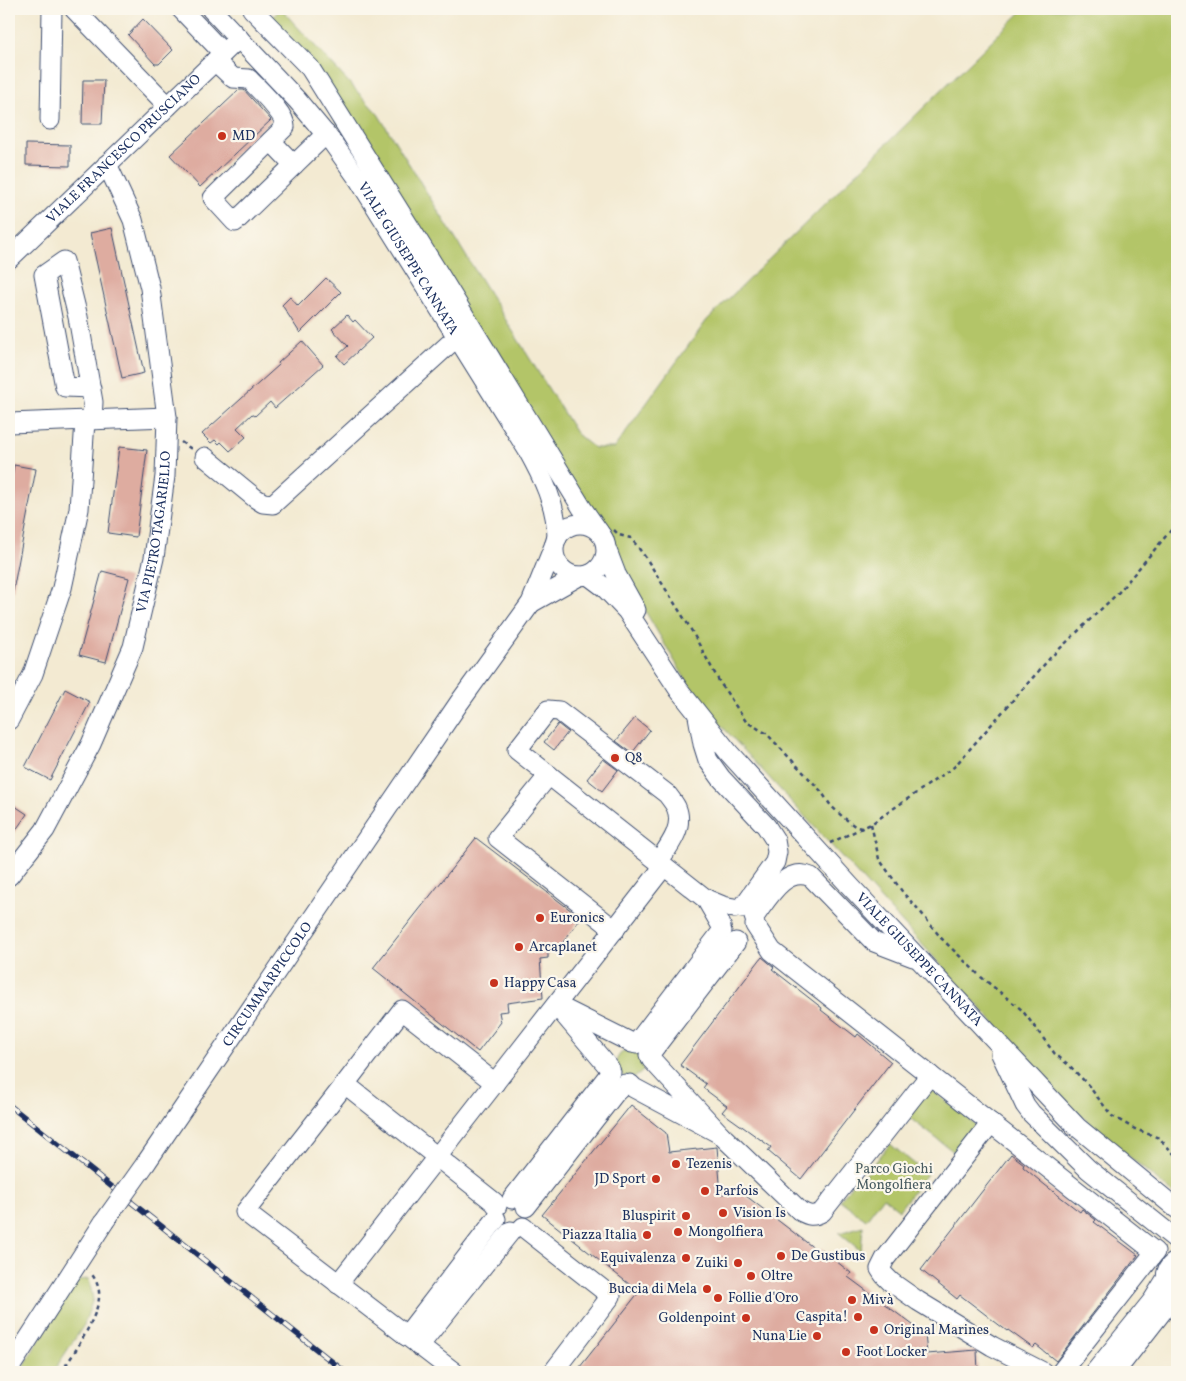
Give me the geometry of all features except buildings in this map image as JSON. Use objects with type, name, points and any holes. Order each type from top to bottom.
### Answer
[{"type":"street","points":[[50,120],[52,9]]},
{"type":"street","points":[[74,9],[168,106]]},
{"type":"street","points":[[181,9],[233,78],[249,79],[282,115],[286,122],[286,127],[213,198],[235,222],[326,134]]},
{"type":"street","name":"VIALE GIUSEPPE CANNATA","points":[[211,9],[297,100],[326,134],[363,188],[527,448],[542,476],[551,499],[557,523],[556,542]]},
{"type":"street","name":"VIALE GIUSEPPE CANNATA","points":[[252,9],[310,68],[582,508],[606,536],[616,574],[679,690]]},
{"type":"street","name":"VIALE FRANCESCO PRUSCIANO","points":[[9,260],[239,38]]},
{"type":"street","points":[[271,141],[294,165]]},
{"type":"street","name":"VIA PIETRO TAGARIELLO","points":[[9,876],[45,830],[91,744],[133,647],[154,558],[165,476],[166,425],[150,288],[133,220],[107,164]]},
{"type":"street","points":[[9,720],[33,674],[62,588],[79,508],[89,420],[94,402],[78,317],[64,261],[44,275],[65,387],[91,388]]},
{"type":"street","points":[[205,458],[255,498],[263,503],[273,504],[457,337]]},
{"type":"street","points":[[9,423],[89,420],[166,425]]},
{"type":"street","points":[[585,524],[606,536],[605,556],[602,564],[596,571],[583,575],[571,574],[563,570],[554,555],[556,542],[562,531],[569,526],[585,524]]},
{"type":"street","name":"CIRCUMMARPICCOLO","points":[[9,1369],[104,1222],[453,711],[531,603],[556,542]]},
{"type":"street","name":"VIALE GIUSEPPE CANNATA","points":[[583,575],[604,587],[627,611],[679,690],[736,760],[996,1042],[1077,1128],[1177,1209]]},
{"type":"street","name":"CIRCUMMARPICCOLO","points":[[531,603],[583,575]]},
{"type":"street","points":[[338,1284],[615,930],[661,864],[679,826],[676,808],[667,794],[559,711],[548,710],[517,750],[661,864],[706,899],[746,915],[772,951],[1155,1252],[1172,1275],[1095,1372]]},
{"type":"street","points":[[697,713],[708,760],[721,778],[766,826],[776,840],[777,852],[775,862],[746,915],[752,935],[730,935]]},
{"type":"street","points":[[721,778],[719,765],[728,759],[736,760]]},
{"type":"street","points":[[549,775],[498,838],[615,930]]},
{"type":"street","points":[[730,935],[725,914],[746,915],[783,881],[793,874],[802,873],[810,877],[874,942],[919,959]]},
{"type":"street","points":[[706,899],[730,935],[772,951]]},
{"type":"street","points":[[854,921],[866,926],[870,925],[875,916],[871,908]]},
{"type":"street","points":[[642,1050],[730,935]]},
{"type":"street","points":[[556,1005],[642,1050],[720,1134],[792,1204],[808,1216],[815,1216],[822,1212],[930,1075]]},
{"type":"street","points":[[556,1005],[595,1052],[619,1077],[634,1088],[720,1134]]},
{"type":"street","points":[[454,1372],[245,1212],[402,1010],[495,1083]]},
{"type":"street","points":[[996,1042],[1025,1105],[1031,1113],[1095,1174],[1177,1240]]},
{"type":"street","points":[[622,1045],[642,1050],[651,1067],[646,1077],[640,1082],[619,1077],[610,1060],[614,1052],[622,1045]]},
{"type":"street","points":[[412,1341],[508,1208],[619,1077]]},
{"type":"street","points":[[345,1084],[494,1202],[528,1217],[412,1341]]},
{"type":"street","points":[[1048,1131],[1036,1111],[1041,1102],[1054,1103]]},
{"type":"street","points":[[991,1123],[885,1258],[880,1270],[899,1288],[992,1346],[1044,1372]]},
{"type":"street","points":[[508,1208],[501,1228],[517,1229],[611,1296],[553,1372]]},
{"type":"street","points":[[1062,1372],[1155,1252]]},
{"type":"street","points":[[1115,1372],[1165,1308],[1177,1296]]},
{"type":"street","points":[[992,1346],[1014,1372]]},
{"type":"path","points":[[166,425],[205,458]]},
{"type":"path","points":[[817,850],[871,824],[954,767],[1051,657],[1118,593],[1177,523]]},
{"type":"path","points":[[606,536],[619,535],[631,538],[690,626],[719,681],[747,723],[766,733],[821,791],[831,806],[848,822],[862,828]]},
{"type":"path","points":[[871,824],[879,859],[904,894],[941,938],[981,977],[1022,1010],[1055,1054],[1070,1066],[1112,1116],[1135,1129],[1160,1138],[1177,1157]]},
{"type":"path","points":[[61,1372],[91,1322],[99,1298],[96,1280],[80,1260]]},
{"type":"green space","points":[[281,9],[378,114],[576,433],[594,448],[614,448],[707,320],[1024,9],[1177,9],[1177,1197],[1073,1109],[697,699],[618,565],[612,532],[584,501],[270,19]]},
{"type":"green space","points":[[630,1050],[640,1054],[644,1064],[640,1074],[630,1078],[620,1074],[616,1064],[620,1054]]},
{"type":"green space","points":[[929,1089],[978,1127],[958,1155],[907,1116]]},
{"type":"green space","name":"Parco Giochi Mongolfiera","points":[[890,1144],[927,1174],[899,1210],[883,1197],[866,1220],[840,1200],[858,1177],[861,1180]]},
{"type":"green space","points":[[863,1226],[861,1251],[839,1233]]},
{"type":"green space","points":[[89,1279],[93,1299],[84,1325],[53,1372],[21,1372],[51,1318],[76,1280]]},
{"type":"railway","points":[[9,1105],[345,1372]]},
{"type":"place","name":"MD","points":[[222,136]]},
{"type":"place","name":"Q8","points":[[615,758]]},
{"type":"place","name":"Euronics","points":[[540,918]]},
{"type":"place","name":"Arcaplanet","points":[[519,947]]},
{"type":"place","name":"Happy Casa","points":[[494,983]]},
{"type":"place","name":"Tezenis","points":[[676,1164]]},
{"type":"place","name":"JD Sport","points":[[656,1179]]},
{"type":"place","name":"Parfois","points":[[705,1191]]},
{"type":"place","name":"Vision Is","points":[[723,1213]]},
{"type":"place","name":"Bluspirit","points":[[686,1216]]},
{"type":"place","name":"Mongolfiera","points":[[678,1232]]},
{"type":"place","name":"Piazza Italia","points":[[647,1235]]},
{"type":"place","name":"De Gustibus","points":[[781,1256]]},
{"type":"place","name":"Equivalenza","points":[[686,1258]]},
{"type":"place","name":"Zuiki","points":[[738,1263]]},
{"type":"place","name":"Oltre","points":[[751,1276]]},
{"type":"place","name":"Buccia di Mela","points":[[707,1289]]},
{"type":"place","name":"Follie d'Oro","points":[[718,1298]]},
{"type":"place","name":"Mivà","points":[[852,1300]]},
{"type":"place","name":"Caspita!","points":[[858,1317]]},
{"type":"place","name":"Goldenpoint","points":[[746,1318]]},
{"type":"place","name":"Original Marines","points":[[874,1330]]},
{"type":"place","name":"Nuna Lie","points":[[817,1336]]},
{"type":"place","name":"Foot Locker","points":[[846,1352]]}]
